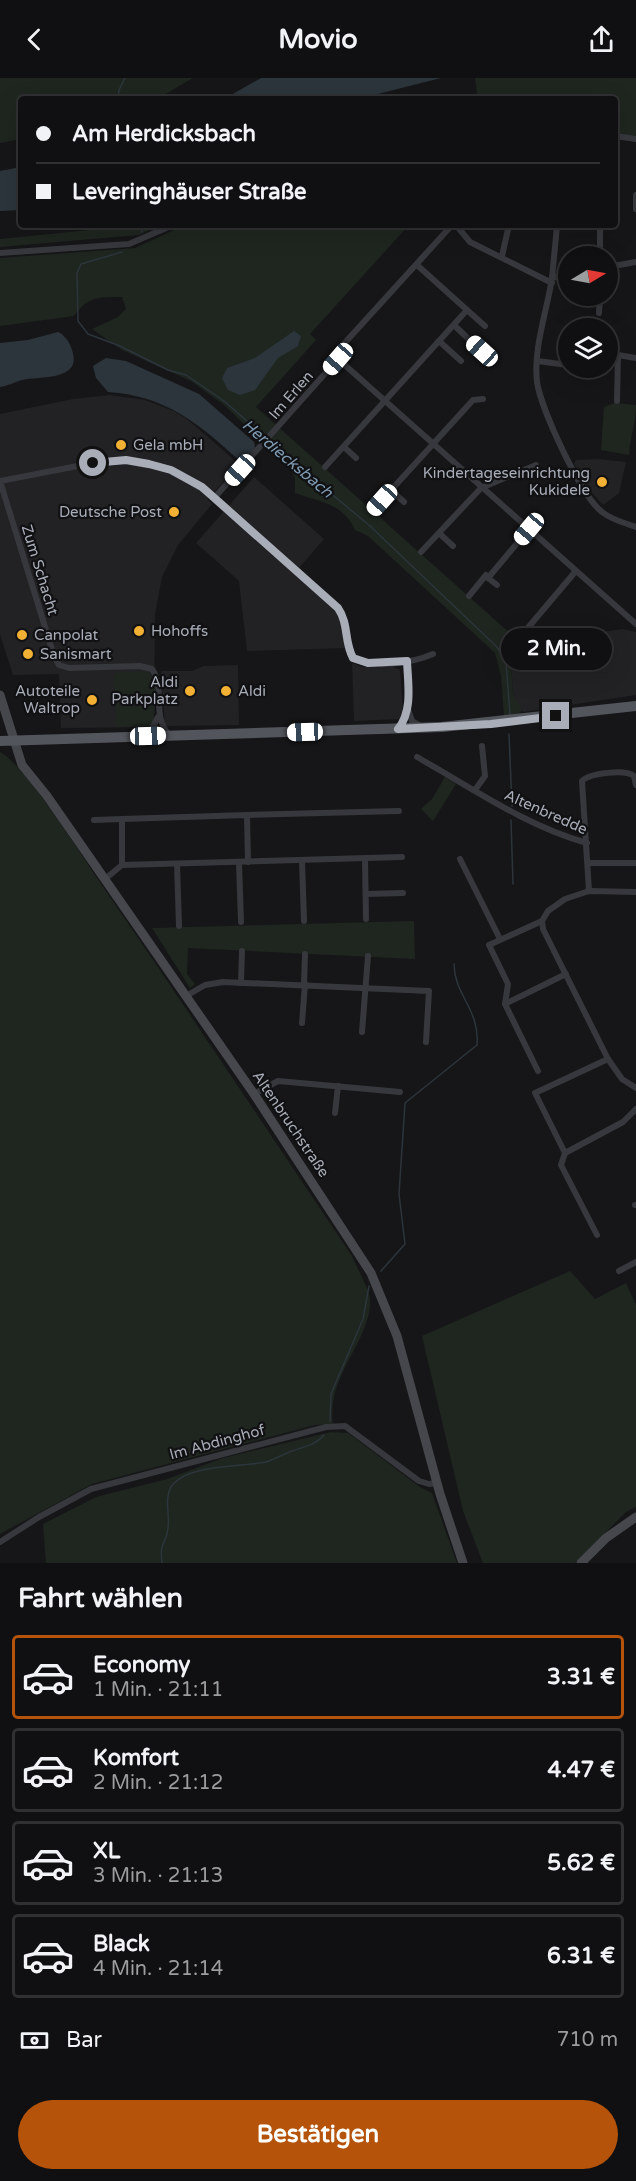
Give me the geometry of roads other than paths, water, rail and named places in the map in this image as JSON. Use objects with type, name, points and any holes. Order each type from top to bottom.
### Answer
[{"type":"main road","points":[[0,741],[427,728],[491,724],[636,706]]},
{"type":"street","points":[[618,136],[636,139]]},
{"type":"street","points":[[636,195],[636,209]]},
{"type":"street","points":[[0,253],[129,244],[166,228]]},
{"type":"street","name":"Im Erlen","points":[[214,497],[265,443],[338,359],[341,347],[451,228]]},
{"type":"street","name":"Im Erlen","points":[[457,228],[470,242],[552,280]]},
{"type":"street","points":[[502,256],[508,228]]},
{"type":"street","points":[[557,228],[552,280],[537,361],[537,383],[578,479],[602,512],[636,527]]},
{"type":"street","points":[[600,228],[600,246]]},
{"type":"street","points":[[618,265],[636,262]]},
{"type":"street","points":[[417,265],[485,326]]},
{"type":"street","points":[[552,280],[558,278]]},
{"type":"street","points":[[599,306],[599,313]]},
{"type":"street","points":[[326,467],[467,310]]},
{"type":"street","points":[[454,326],[482,351]]},
{"type":"street","points":[[439,341],[460,361]]},
{"type":"street","points":[[618,355],[636,358]]},
{"type":"street","points":[[338,359],[636,624]]},
{"type":"street","points":[[537,361],[558,364]]},
{"type":"street","points":[[617,401],[618,378]]},
{"type":"street","points":[[374,510],[473,400],[483,399]]},
{"type":"street","points":[[344,447],[356,458]]},
{"type":"street","points":[[0,481],[93,463],[126,460],[171,470],[214,497],[338,608],[348,628],[349,650],[353,658],[368,663],[407,661],[433,654]]},
{"type":"street","points":[[422,552],[481,488],[536,465]]},
{"type":"street","name":"Zum Schacht","points":[[0,481],[54,656],[59,665],[69,668],[140,666],[153,669],[157,675],[159,716],[162,726],[170,735]]},
{"type":"street","points":[[392,490],[404,502]]},
{"type":"street","points":[[488,578],[529,529]]},
{"type":"street","points":[[439,533],[453,546]]},
{"type":"street","points":[[521,636],[575,572]]},
{"type":"street","points":[[469,596],[486,575],[497,585]]},
{"type":"street","points":[[398,729],[404,722],[408,709],[407,661]]},
{"type":"street","name":"Altenbruchstraße","points":[[0,695],[22,765],[105,879],[254,1094],[377,1283],[397,1336],[437,1483],[463,1563]]},
{"type":"street","points":[[408,709],[416,725],[427,728]]},
{"type":"street","points":[[148,736],[159,716]]},
{"type":"street","points":[[475,790],[485,776],[482,746]]},
{"type":"street","name":"Altenbredde","points":[[417,758],[508,810],[568,837],[588,843],[589,891]]},
{"type":"street","points":[[588,843],[583,779],[590,776],[629,773],[636,785]]},
{"type":"street","points":[[94,820],[399,811]]},
{"type":"street","points":[[247,815],[248,862]]},
{"type":"street","points":[[122,819],[122,866]]},
{"type":"street","points":[[105,879],[122,866],[402,857]]},
{"type":"street","points":[[365,859],[366,918]]},
{"type":"street","points":[[460,859],[500,939]]},
{"type":"street","points":[[302,861],[304,921]]},
{"type":"street","points":[[239,863],[242,922]]},
{"type":"street","points":[[589,863],[636,863]]},
{"type":"street","points":[[177,864],[179,926]]},
{"type":"street","points":[[538,1071],[505,1004],[508,984],[489,945],[542,921],[548,911],[565,899],[589,891],[636,892]]},
{"type":"street","points":[[366,894],[403,893]]},
{"type":"street","points":[[542,921],[608,1059],[622,1079],[636,1088]]},
{"type":"street","points":[[241,983],[242,951]]},
{"type":"street","points":[[302,1023],[305,954]]},
{"type":"street","points":[[362,1032],[368,956]]},
{"type":"street","points":[[505,1004],[566,974]]},
{"type":"street","points":[[186,996],[205,984],[241,983],[365,986],[429,991],[426,1041]]},
{"type":"street","points":[[565,1153],[535,1093],[608,1059]]},
{"type":"street","points":[[254,1094],[278,1081],[400,1092]]},
{"type":"street","points":[[335,1113],[338,1086]]},
{"type":"street","points":[[597,1235],[561,1165],[565,1153],[623,1122],[636,1109]]},
{"type":"street","points":[[619,1270],[636,1262]]},
{"type":"street","name":"Im Abdinghof","points":[[0,1542],[91,1489],[326,1427],[345,1426],[419,1481],[429,1484],[437,1483]]},
{"type":"street","points":[[581,1563],[606,1538],[636,1517]]},
{"type":"waterway","name":"Herdiecksbach","points":[[118,96],[125,78]]},
{"type":"waterway","name":"Herdiecksbach","points":[[122,252],[81,264],[77,273],[78,321],[88,334],[120,346],[168,370],[186,375],[224,401],[265,437]]},
{"type":"waterway","name":"Herdiecksbach","points":[[268,441],[370,526],[497,647],[506,662],[510,715]]},
{"type":"waterway","name":"Herdiecksbach","points":[[509,734],[512,806]]},
{"type":"waterway","name":"Herdiecksbach","points":[[511,820],[513,884]]},
{"type":"waterway","name":"Herdiecksbach","points":[[381,1271],[405,1244],[399,1194],[405,1103],[477,1045],[475,1022],[458,985],[454,964]]},
{"type":"waterway","name":"Herdiecksbach","points":[[330,1421],[331,1394],[363,1319],[369,1286]]},
{"type":"waterway","name":"Herdiecksbach","points":[[162,1563],[162,1546],[168,1528],[168,1497],[171,1487],[178,1480],[201,1470],[266,1462],[313,1443],[324,1435]]},
{"type":"place","name":"Gela mbH","points":[[121,445]]},
{"type":"place","name":"Kindertageseinrichtung Kukidele","points":[[602,482]]},
{"type":"place","name":"Deutsche Post","points":[[174,512]]},
{"type":"place","name":"Hohoffs","points":[[139,631]]},
{"type":"place","name":"Canpolat","points":[[22,635]]},
{"type":"place","name":"Sanismart","points":[[28,654]]},
{"type":"place","name":"Aldi Parkplatz","points":[[190,691]]},
{"type":"place","name":"Aldi","points":[[226,691]]},
{"type":"place","name":"Autoteile Waltrop","points":[[92,700]]}]
